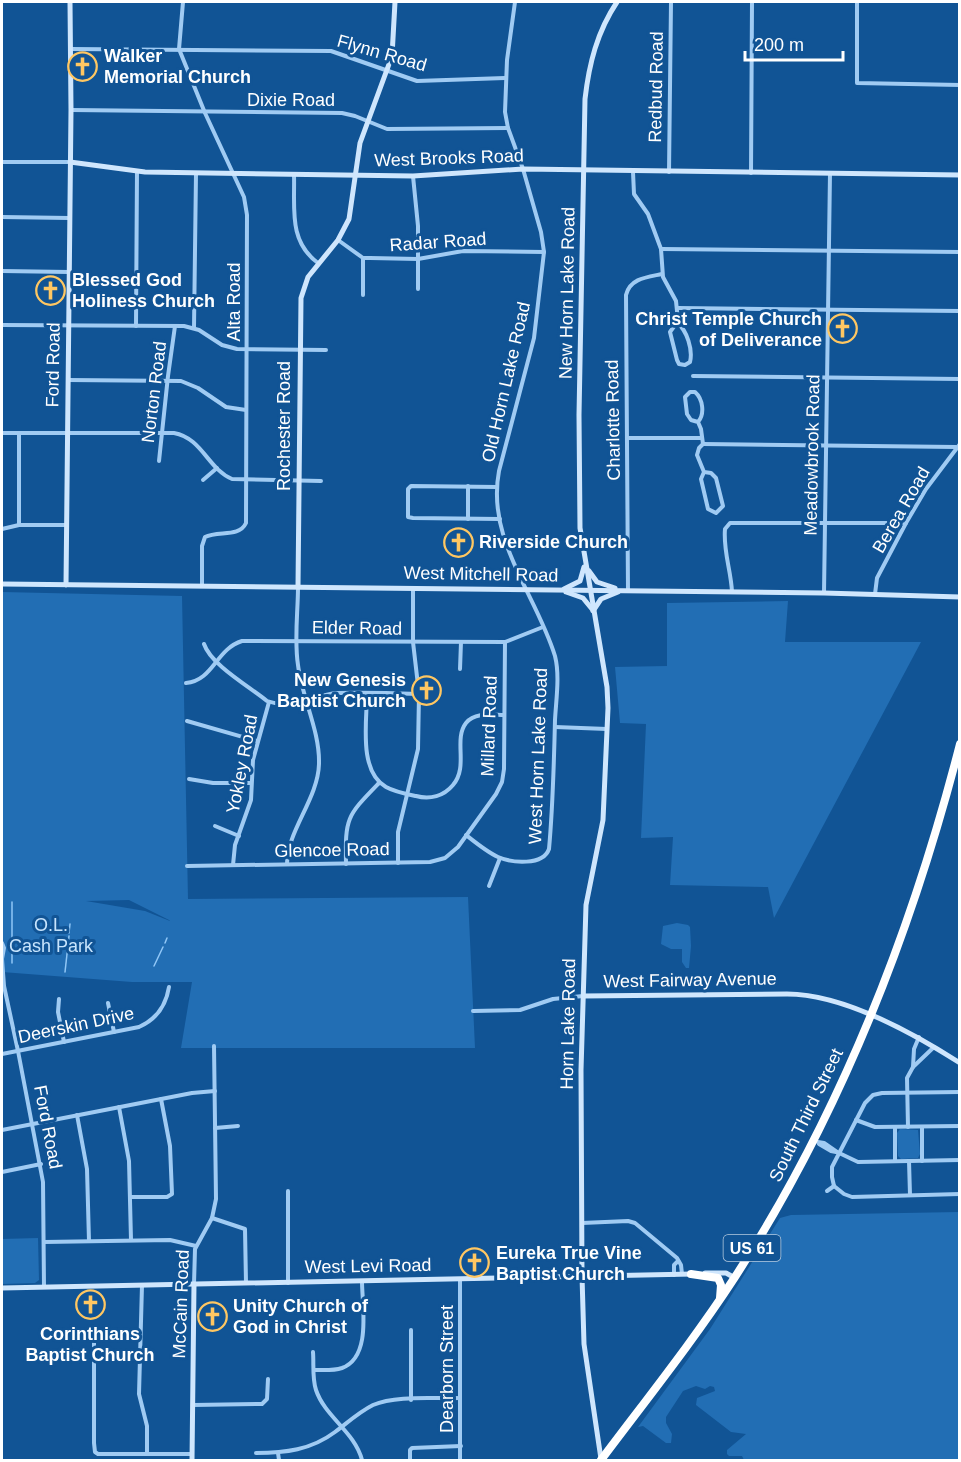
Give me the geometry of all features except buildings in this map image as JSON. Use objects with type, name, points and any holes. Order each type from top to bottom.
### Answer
[{"type":"highway","name":"South Third Street","points":[[601,1461],[735,1278],[815,1141],[871,1016],[916,896],[960,744]]},
{"type":"highway","points":[[686,1274],[718,1278],[721,1285],[720,1298]]},
{"type":"street","name":"Ford Road","points":[[66,585],[70,2]]},
{"type":"street","name":"Alta Road","points":[[183,2],[179,49],[205,113],[244,197],[248,215],[246,523],[244,528],[238,531],[212,534],[206,537],[202,546],[202,586]]},
{"type":"street","name":"Rochester Road","points":[[287,864],[288,852],[319,770],[318,750],[298,665],[297,641],[301,296],[307,279],[338,240],[350,216],[360,143],[387,71],[393,47],[395,2]]},
{"type":"street","name":"Old Horn Lake Road","points":[[515,2],[505,78],[505,112],[508,128],[524,169],[544,252],[534,338],[499,471],[497,487],[500,519],[510,558],[527,590]]},
{"type":"street","points":[[610,2],[610,11]]},
{"type":"street","name":"New Horn Lake Road","points":[[590,590],[580,528],[579,426],[585,99],[592,57],[610,11],[617,2]]},
{"type":"street","points":[[610,11],[623,2]]},
{"type":"street","name":"Redbud Road","points":[[669,172],[671,2]]},
{"type":"street","points":[[751,172],[752,2]]},
{"type":"street","points":[[856,2],[855,78],[858,84],[960,85]]},
{"type":"street","name":"Flynn Road","points":[[71,49],[331,51],[423,82],[505,78]]},
{"type":"street","name":"Dixie Road","points":[[71,110],[342,113],[387,129],[508,128]]},
{"type":"street","points":[[2,162],[70,162]]},
{"type":"street","name":"West Brooks Road","points":[[70,162],[137,171],[357,176],[413,176],[524,169],[960,175]]},
{"type":"street","points":[[136,326],[137,171]]},
{"type":"street","points":[[633,172],[634,194],[648,214],[661,249],[663,274],[678,308],[677,323],[671,328],[670,334],[677,362],[685,365],[689,363],[691,357],[684,329],[677,323]]},
{"type":"street","points":[[194,328],[196,173]]},
{"type":"street","name":"Meadowbrook Road","points":[[824,593],[830,173]]},
{"type":"street","points":[[294,174],[296,235],[302,249],[318,263]]},
{"type":"street","points":[[413,176],[418,226],[418,289]]},
{"type":"street","points":[[2,217],[69,218]]},
{"type":"street","points":[[338,240],[363,258],[363,295]]},
{"type":"street","points":[[661,249],[960,252]]},
{"type":"street","name":"Radar Road","points":[[363,258],[418,259],[463,252],[544,252]]},
{"type":"street","points":[[2,271],[69,272]]},
{"type":"street","name":"Charlotte Road","points":[[625,591],[626,292],[629,286],[636,281],[663,274]]},
{"type":"street","points":[[678,308],[960,311]]},
{"type":"street","points":[[2,325],[175,326],[194,328],[226,346],[247,350],[326,350]]},
{"type":"street","name":"Norton Road","points":[[159,461],[175,326]]},
{"type":"street","points":[[693,376],[960,379]]},
{"type":"street","points":[[68,380],[181,381],[198,387],[226,407],[246,410]]},
{"type":"street","points":[[698,422],[703,414],[699,396],[695,392],[690,392],[685,397],[688,416],[691,420],[698,422],[702,430],[703,444]]},
{"type":"street","points":[[2,433],[67,431],[177,433],[190,438],[217,468],[230,478],[246,481],[321,481]]},
{"type":"street","points":[[19,432],[19,525]]},
{"type":"street","points":[[627,438],[701,438]]},
{"type":"street","points":[[704,472],[711,473],[716,478],[723,506],[718,512],[712,513],[708,509],[701,480],[704,472],[697,454],[703,444],[958,446]]},
{"type":"street","name":"Berea Road","points":[[875,594],[876,581],[906,523],[926,489],[958,446]]},
{"type":"street","points":[[203,480],[217,468]]},
{"type":"street","points":[[497,487],[413,486],[408,489],[408,517],[500,519]]},
{"type":"street","points":[[468,486],[468,519]]},
{"type":"street","points":[[732,592],[731,575],[724,545],[724,529],[728,524],[737,522],[906,523]]},
{"type":"street","points":[[2,529],[19,525],[66,525]]},
{"type":"street","points":[[562,590],[582,579],[585,560]]},
{"type":"street","points":[[585,560],[592,577],[597,582],[625,591]]},
{"type":"street","name":"West Mitchell Road","points":[[2,584],[824,593],[960,597]]},
{"type":"street","points":[[398,863],[398,835],[418,754],[419,694],[412,642],[413,588]]},
{"type":"street","name":"West Horn Lake Road","points":[[500,858],[538,860],[545,857],[550,846],[556,664],[527,590]]},
{"type":"street","points":[[562,590],[585,599],[593,611]]},
{"type":"street","name":"Horn Lake Road","points":[[590,590],[607,687],[607,729],[603,821],[586,905],[581,1070],[582,1276],[584,1344],[601,1461]]},
{"type":"street","points":[[593,611],[596,604],[603,598],[625,591]]},
{"type":"street","name":"Elder Road","points":[[186,683],[201,679],[227,648],[242,641],[505,642],[543,627]]},
{"type":"street","points":[[460,669],[461,642]]},
{"type":"street","name":"Millard Road","points":[[466,836],[501,784],[504,769],[505,642]]},
{"type":"street","points":[[204,644],[208,653],[216,661],[269,702],[286,704],[332,694],[419,694]]},
{"type":"street","points":[[367,693],[367,758],[370,769],[380,783],[391,790],[430,798],[449,789],[456,781],[460,770],[462,733],[466,723],[479,715],[504,715]]},
{"type":"street","name":"Yokley Road","points":[[234,865],[234,849],[249,807],[252,763],[269,702]]},
{"type":"street","points":[[187,721],[257,741]]},
{"type":"street","points":[[555,727],[607,729]]},
{"type":"street","points":[[189,779],[213,783],[251,783]]},
{"type":"street","points":[[346,864],[345,833],[349,819],[355,808],[380,783]]},
{"type":"street","points":[[215,826],[238,836]]},
{"type":"street","points":[[466,836],[500,858],[489,886]]},
{"type":"street","name":"Glencoe Road","points":[[187,866],[430,862],[443,859],[455,851],[466,836]]},
{"type":"street","name":"Ford Road","points":[[2,943],[4,948],[2,975],[43,1182],[44,1287]]},
{"type":"street","name":"Deerskin Drive","points":[[2,1054],[139,1027],[152,1020],[164,1005],[169,987]]},
{"type":"street","name":"West Fairway Avenue","points":[[473,1011],[520,1010],[557,998],[583,996],[799,994],[837,1001],[919,1037],[960,1063]]},
{"type":"street","points":[[59,999],[58,1012],[64,1042]]},
{"type":"street","points":[[108,1003],[114,1032]]},
{"type":"street","points":[[908,1127],[908,1078],[913,1067],[915,1046],[919,1037]]},
{"type":"street","name":"McCain Road","points":[[192,1457],[194,1254],[212,1218],[216,1195],[214,1046]]},
{"type":"street","points":[[913,1067],[934,1046]]},
{"type":"street","points":[[914,1056],[922,1059]]},
{"type":"street","points":[[2,1130],[196,1092],[214,1091]]},
{"type":"street","points":[[960,1092],[873,1095],[865,1103],[831,1170],[834,1186],[852,1197],[960,1194]]},
{"type":"street","points":[[130,1197],[167,1197],[172,1194],[170,1146],[161,1099]]},
{"type":"street","points":[[119,1107],[129,1161],[131,1240]]},
{"type":"street","points":[[77,1115],[87,1172],[89,1241]]},
{"type":"street","points":[[856,1120],[874,1127],[960,1126]]},
{"type":"street","points":[[215,1128],[238,1126]]},
{"type":"street","points":[[895,1127],[895,1161]]},
{"type":"street","points":[[922,1127],[922,1161]]},
{"type":"street","points":[[815,1141],[824,1143],[838,1153],[860,1162],[960,1160]]},
{"type":"street","points":[[909,1161],[910,1195]]},
{"type":"street","points":[[2,1172],[40,1164]]},
{"type":"street","points":[[827,1191],[834,1186]]},
{"type":"street","points":[[288,1191],[288,1283]]},
{"type":"street","points":[[212,1218],[245,1229],[246,1282]]},
{"type":"street","points":[[582,1223],[628,1221],[636,1223],[677,1258],[686,1274]]},
{"type":"street","points":[[44,1242],[172,1240],[196,1246]]},
{"type":"street","points":[[674,1275],[674,1265],[678,1261]]},
{"type":"street","name":"West Levi Road","points":[[2,1287],[726,1273],[735,1278]]},
{"type":"street","name":"Dearborn Street","points":[[460,1278],[460,1461]]},
{"type":"street","points":[[314,1370],[343,1367],[352,1362],[358,1354],[362,1340],[362,1281]]},
{"type":"street","points":[[142,1285],[140,1398],[147,1426],[147,1454]]},
{"type":"street","points":[[411,1330],[411,1400]]},
{"type":"street","points":[[74,1340],[140,1338]]},
{"type":"street","points":[[94,1340],[93,1443],[96,1454],[192,1457]]},
{"type":"street","points":[[314,1352],[314,1384],[318,1394],[358,1448],[362,1461]]},
{"type":"street","points":[[194,1405],[262,1404],[267,1399],[268,1379]]},
{"type":"street","points":[[256,1453],[278,1453],[313,1446],[374,1405],[389,1401],[460,1398]]},
{"type":"street","points":[[410,1461],[412,1448],[460,1446]]},
{"type":"street","points":[[278,1453],[279,1461]]},
{"type":"green space","name":"O.L. Cash Park","points":[[2,592],[182,596],[188,899],[468,897],[475,1048],[181,1048],[192,982],[132,982],[2,972]],"holes":[[[129,900],[170,921],[145,911],[86,901]]]},
{"type":"green space","points":[[788,601],[785,642],[921,642],[774,918],[768,887],[670,885],[673,837],[641,838],[646,724],[620,723],[615,667],[667,666],[667,603]]},
{"type":"green space","points":[[677,923],[690,927],[689,968],[686,968],[682,962],[682,949],[671,949],[661,944],[663,926]]},
{"type":"green space","points":[[900,1129],[918,1130],[920,1154],[918,1158],[901,1159],[898,1156],[897,1133]]},
{"type":"green space","points":[[959,1212],[959,1460],[744,1460],[742,1456],[729,1456],[727,1450],[746,1434],[731,1432],[696,1405],[697,1398],[715,1391],[714,1387],[710,1386],[705,1389],[696,1386],[683,1391],[666,1417],[666,1423],[672,1434],[671,1443],[666,1443],[643,1426],[638,1427],[710,1329],[780,1218],[791,1215]]},
{"type":"green space","points":[[38,1238],[39,1280],[35,1283],[2,1284],[2,1239]]},
{"type":"waterway","points":[[12,902],[12,963]]},
{"type":"waterway","points":[[69,933],[70,924]]},
{"type":"waterway","points":[[65,972],[69,936]]},
{"type":"waterway","points":[[165,943],[167,938]]},
{"type":"waterway","points":[[154,966],[163,947]]},
{"type":"place","name":"Walker Memorial Church","points":[[83,66]]},
{"type":"place","name":"Blessed God Holiness Church","points":[[51,290]]},
{"type":"place","name":"Christ Temple Church of Deliverance","points":[[843,329]]},
{"type":"place","name":"Riverside Church","points":[[458,542]]},
{"type":"place","name":"New Genesis Baptist Church","points":[[427,690]]},
{"type":"place","name":"Eureka True Vine Baptist Church","points":[[475,1263]]},
{"type":"place","name":"Corinthians Baptist Church","points":[[90,1305]]},
{"type":"place","name":"Unity Church of God in Christ","points":[[212,1316]]}]
